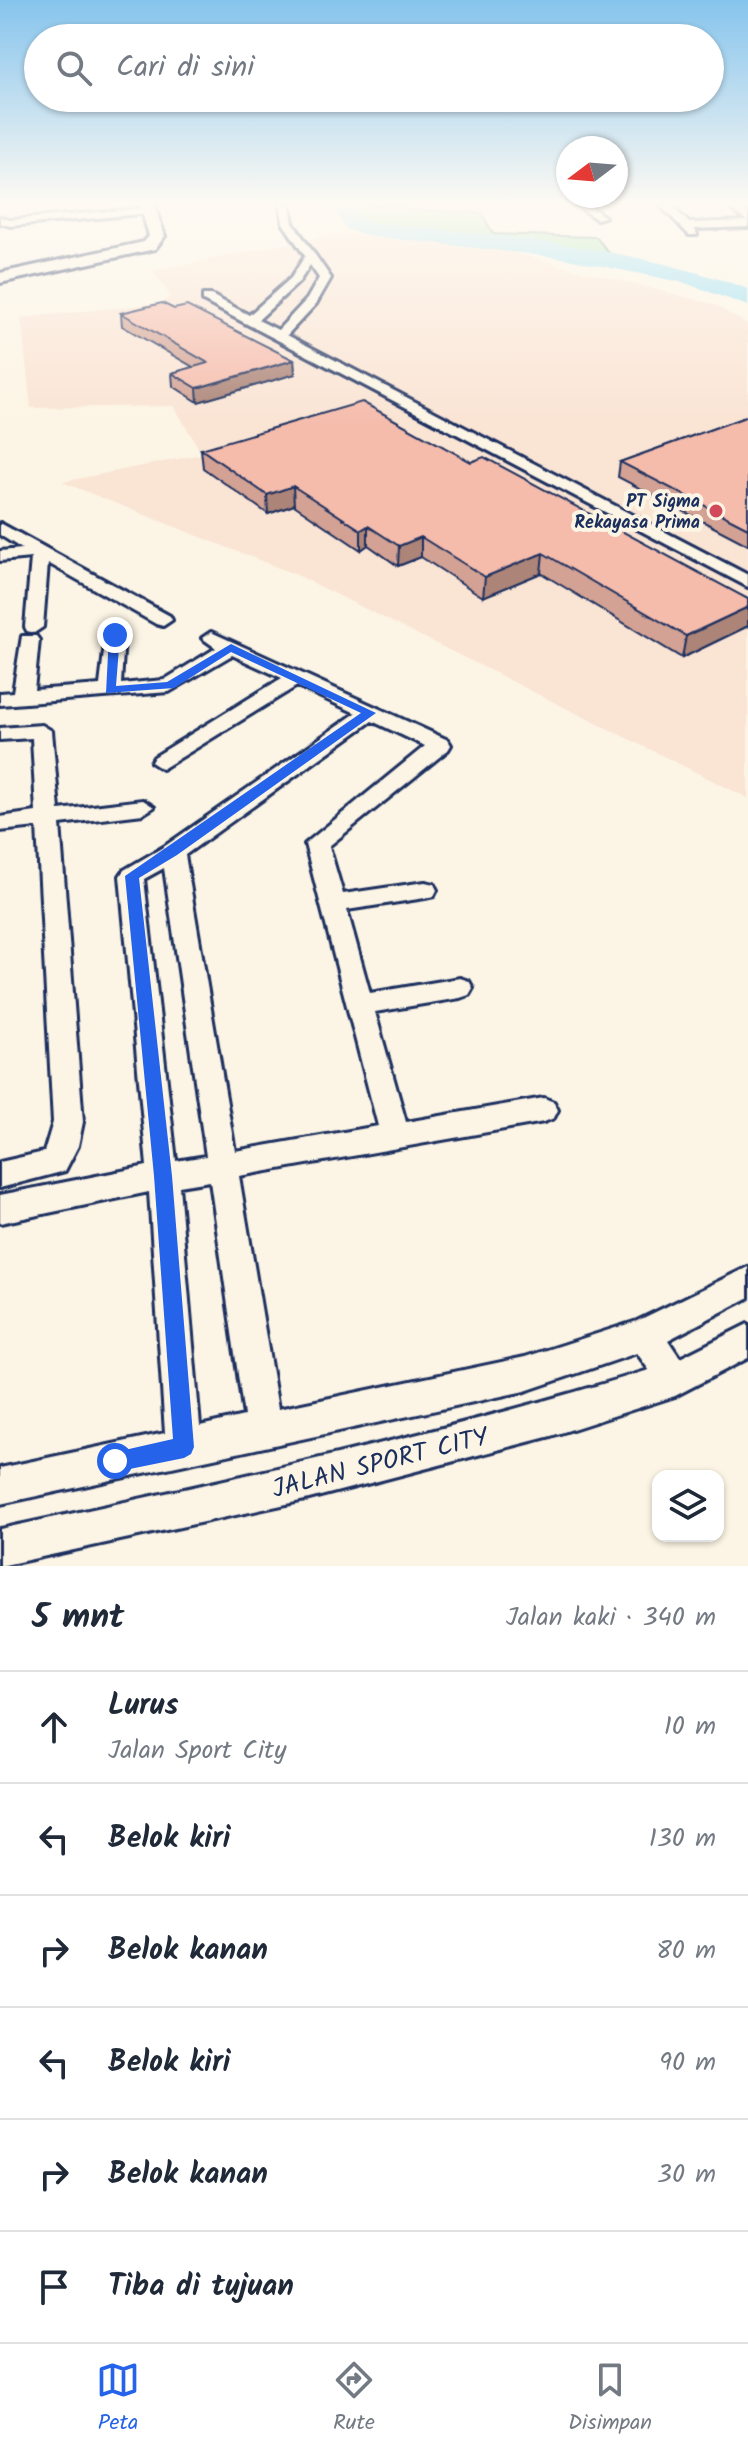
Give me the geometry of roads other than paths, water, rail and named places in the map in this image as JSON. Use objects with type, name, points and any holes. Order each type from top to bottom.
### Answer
[{"type":"street","points":[[249,321],[296,278]]},
{"type":"street","points":[[279,336],[312,301],[325,278]]},
{"type":"street","points":[[207,298],[748,582]]},
{"type":"street","points":[[0,528],[163,620]]},
{"type":"street","points":[[0,556],[40,552]]},
{"type":"street","points":[[23,697],[40,552]]},
{"type":"street","points":[[110,690],[115,635]]},
{"type":"street","points":[[211,638],[440,745],[317,844],[395,1136]]},
{"type":"street","points":[[0,699],[169,686],[231,647]]},
{"type":"street","points":[[162,762],[296,678]]},
{"type":"street","points":[[184,1447],[163,1176],[132,876],[173,852],[370,713]]},
{"type":"street","points":[[0,734],[42,731],[68,1122],[63,1146],[54,1162],[0,1175]]},
{"type":"street","points":[[0,824],[143,807]]},
{"type":"street","points":[[173,852],[264,1430]]},
{"type":"street","points":[[333,904],[425,890]]},
{"type":"street","points":[[360,1005],[460,988]]},
{"type":"street","points":[[0,1209],[163,1176],[544,1110]]},
{"type":"street","points":[[0,1486],[525,1374],[644,1335],[748,1282]]},
{"type":"street","points":[[644,1335],[675,1379]]},
{"type":"street","name":"JALAN SPORT CITY","points":[[0,1548],[335,1474],[551,1418],[675,1379],[748,1340]]},
{"type":"waterway","points":[[695,278],[748,298]]},
{"type":"place","name":"PT Sigma Rekayasa Prima","points":[[716,511]]}]
